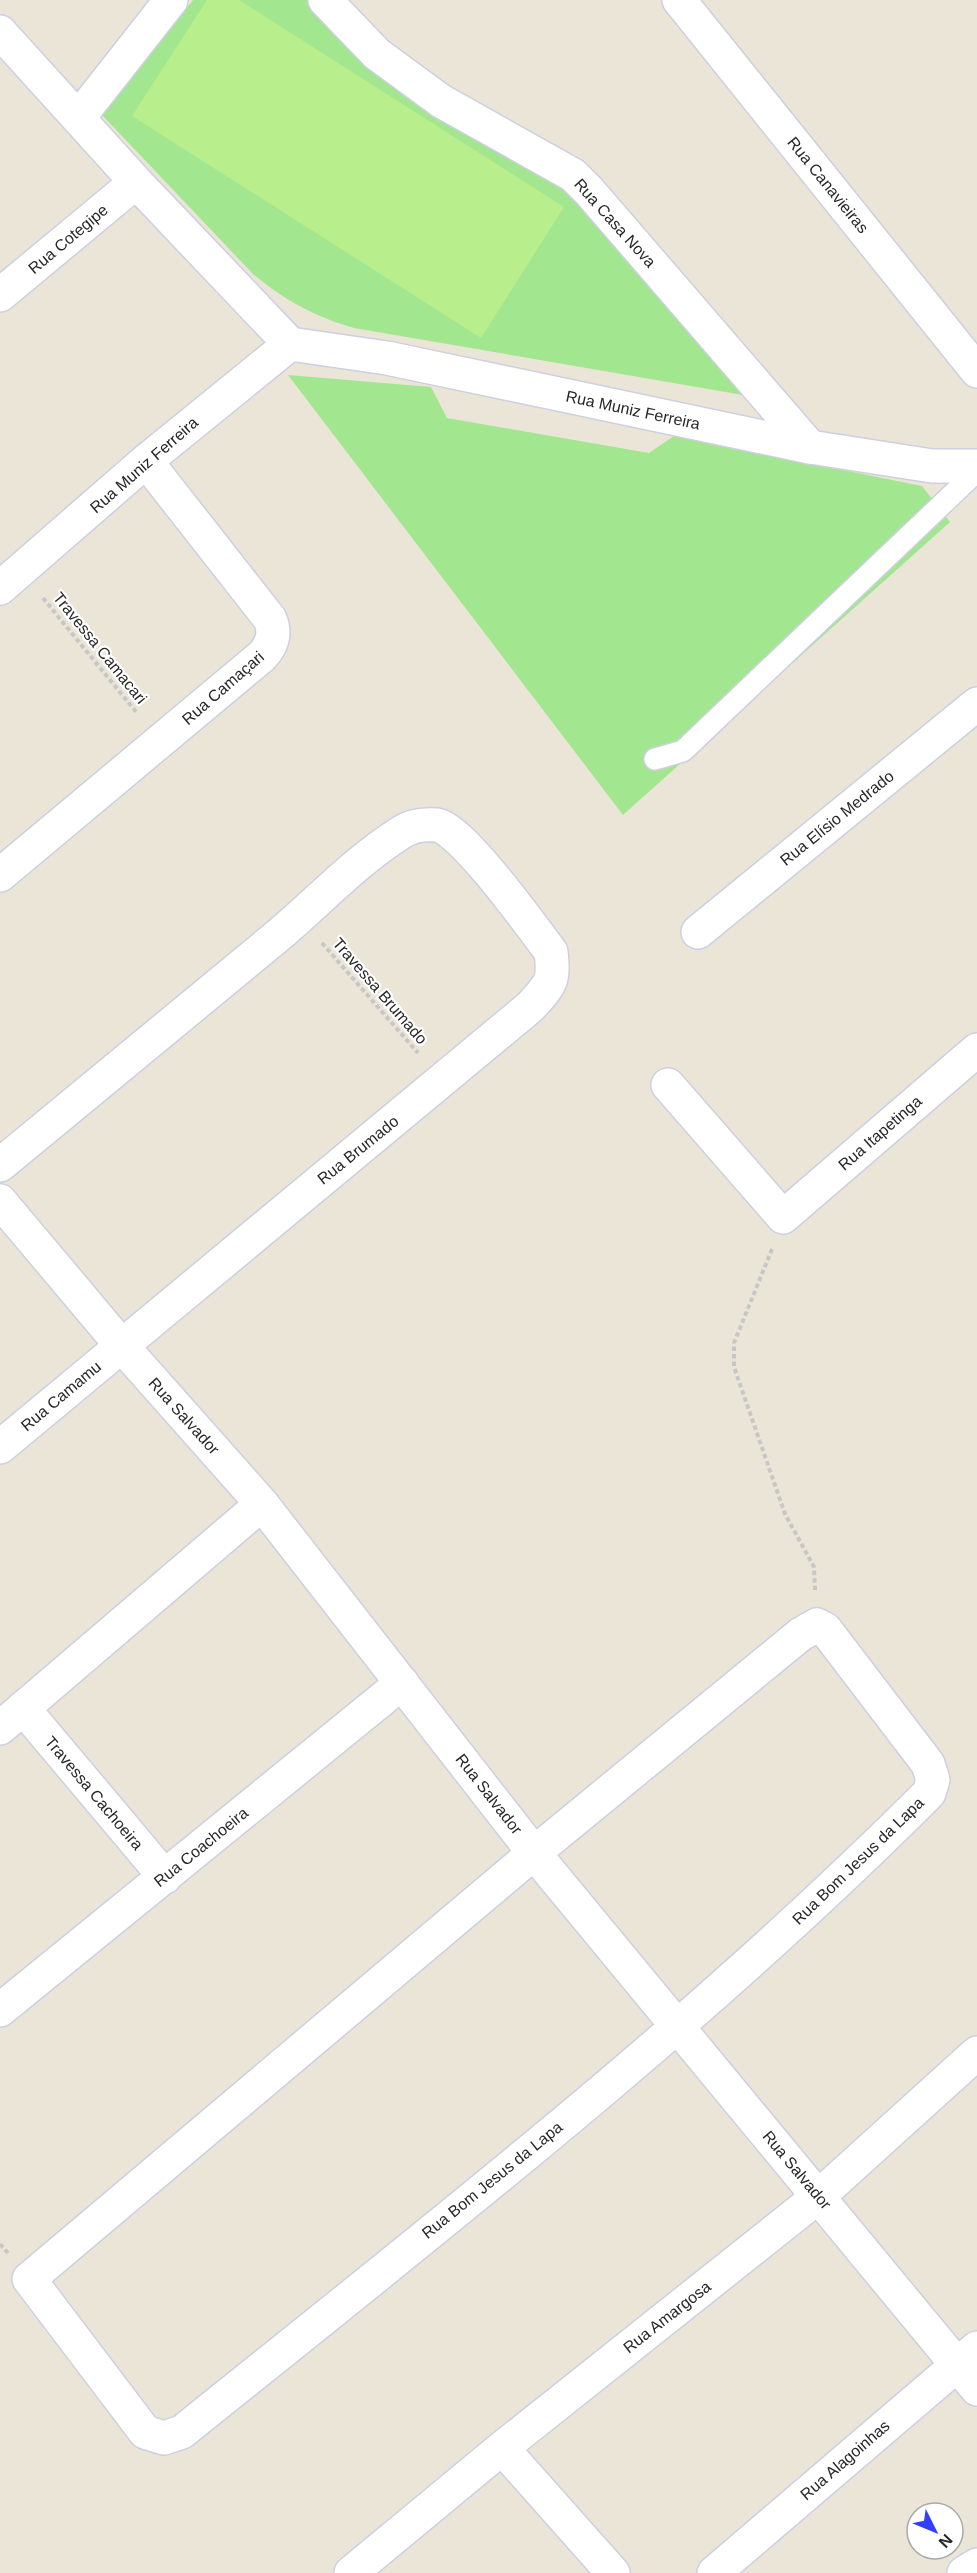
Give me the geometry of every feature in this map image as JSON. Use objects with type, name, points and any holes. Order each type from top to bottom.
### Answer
[{"type":"street","points":[[79,117],[171,0]]},
{"type":"street","name":"Rua Casa Nova","points":[[325,0],[377,54],[441,101],[573,175],[589,190],[810,447]]},
{"type":"street","name":"Rua Canavieiras","points":[[679,0],[977,371]]},
{"type":"street","points":[[0,32],[136,182],[290,344]]},
{"type":"street","name":"Rua Cotegipe","points":[[0,295],[136,182]]},
{"type":"street","name":"Rua Muniz Ferreira","points":[[11,579],[146,461],[290,344],[387,358],[810,447],[932,466],[977,466]]},
{"type":"street","name":"Rua Camaçari","points":[[0,876],[262,656],[271,643],[273,627],[243,582],[146,461]]},
{"type":"street","name":"Rua Elísio Medrado","points":[[698,932],[977,704]]},
{"type":"street","name":"Rua Brumado","points":[[121,1345],[530,1007],[547,988],[554,974],[551,952],[540,936],[469,849],[452,833],[440,826],[420,825],[405,830],[374,852],[300,918]]},
{"type":"street","points":[[0,1165],[300,918]]},
{"type":"street","name":"Rua Itapetinga","points":[[783,1217],[977,1050]]},
{"type":"street","points":[[668,1085],[783,1217]]},
{"type":"street","name":"Rua Salvador","points":[[0,1201],[121,1345],[262,1504],[534,1853],[677,2028],[819,2196],[971,2367]]},
{"type":"street","name":"Rua Camamu","points":[[0,1447],[121,1345]]},
{"type":"street","points":[[11,1718],[262,1504]]},
{"type":"street","name":"Rua Bom Jesus da Lapa","points":[[817,1625],[825,1629],[917,1748],[933,1774],[933,1785],[929,1793],[857,1864],[677,2028],[283,2352],[182,2432],[164,2438],[145,2432],[29,2279],[534,1853],[801,1634],[817,1625]]},
{"type":"street","name":"Rua Coachoeira","points":[[0,2010],[402,1683]]},
{"type":"street","name":"Travessa Cachoeira","points":[[11,1718],[165,1877]]},
{"type":"street","name":"Rua Amargosa","points":[[351,2573],[502,2448],[819,2196],[977,2053]]},
{"type":"street","name":"Rua Alagoinhas","points":[[714,2573],[971,2367]]},
{"type":"street","points":[[502,2448],[613,2573]]},
{"type":"street","points":[[964,2573],[977,2565]]},
{"type":"lane","points":[[655,759],[683,751],[977,471]]},
{"type":"path","name":"Travessa Camacari","points":[[11,579],[160,741]]},
{"type":"path","name":"Travessa Brumado","points":[[300,918],[442,1081]]},
{"type":"path","points":[[783,1217],[765,1270],[734,1343],[734,1367],[785,1514],[814,1568],[817,1625]]},
{"type":"green space","points":[[193,0],[308,0],[366,60],[574,195],[743,395],[354,328],[300,307],[276,292],[253,274],[102,115]]},
{"type":"green space","points":[[207,0],[239,0],[564,207],[481,338],[132,116]]},
{"type":"green space","points":[[288,375],[431,387],[447,418],[649,453],[674,436],[922,486],[950,522],[623,815]]}]
